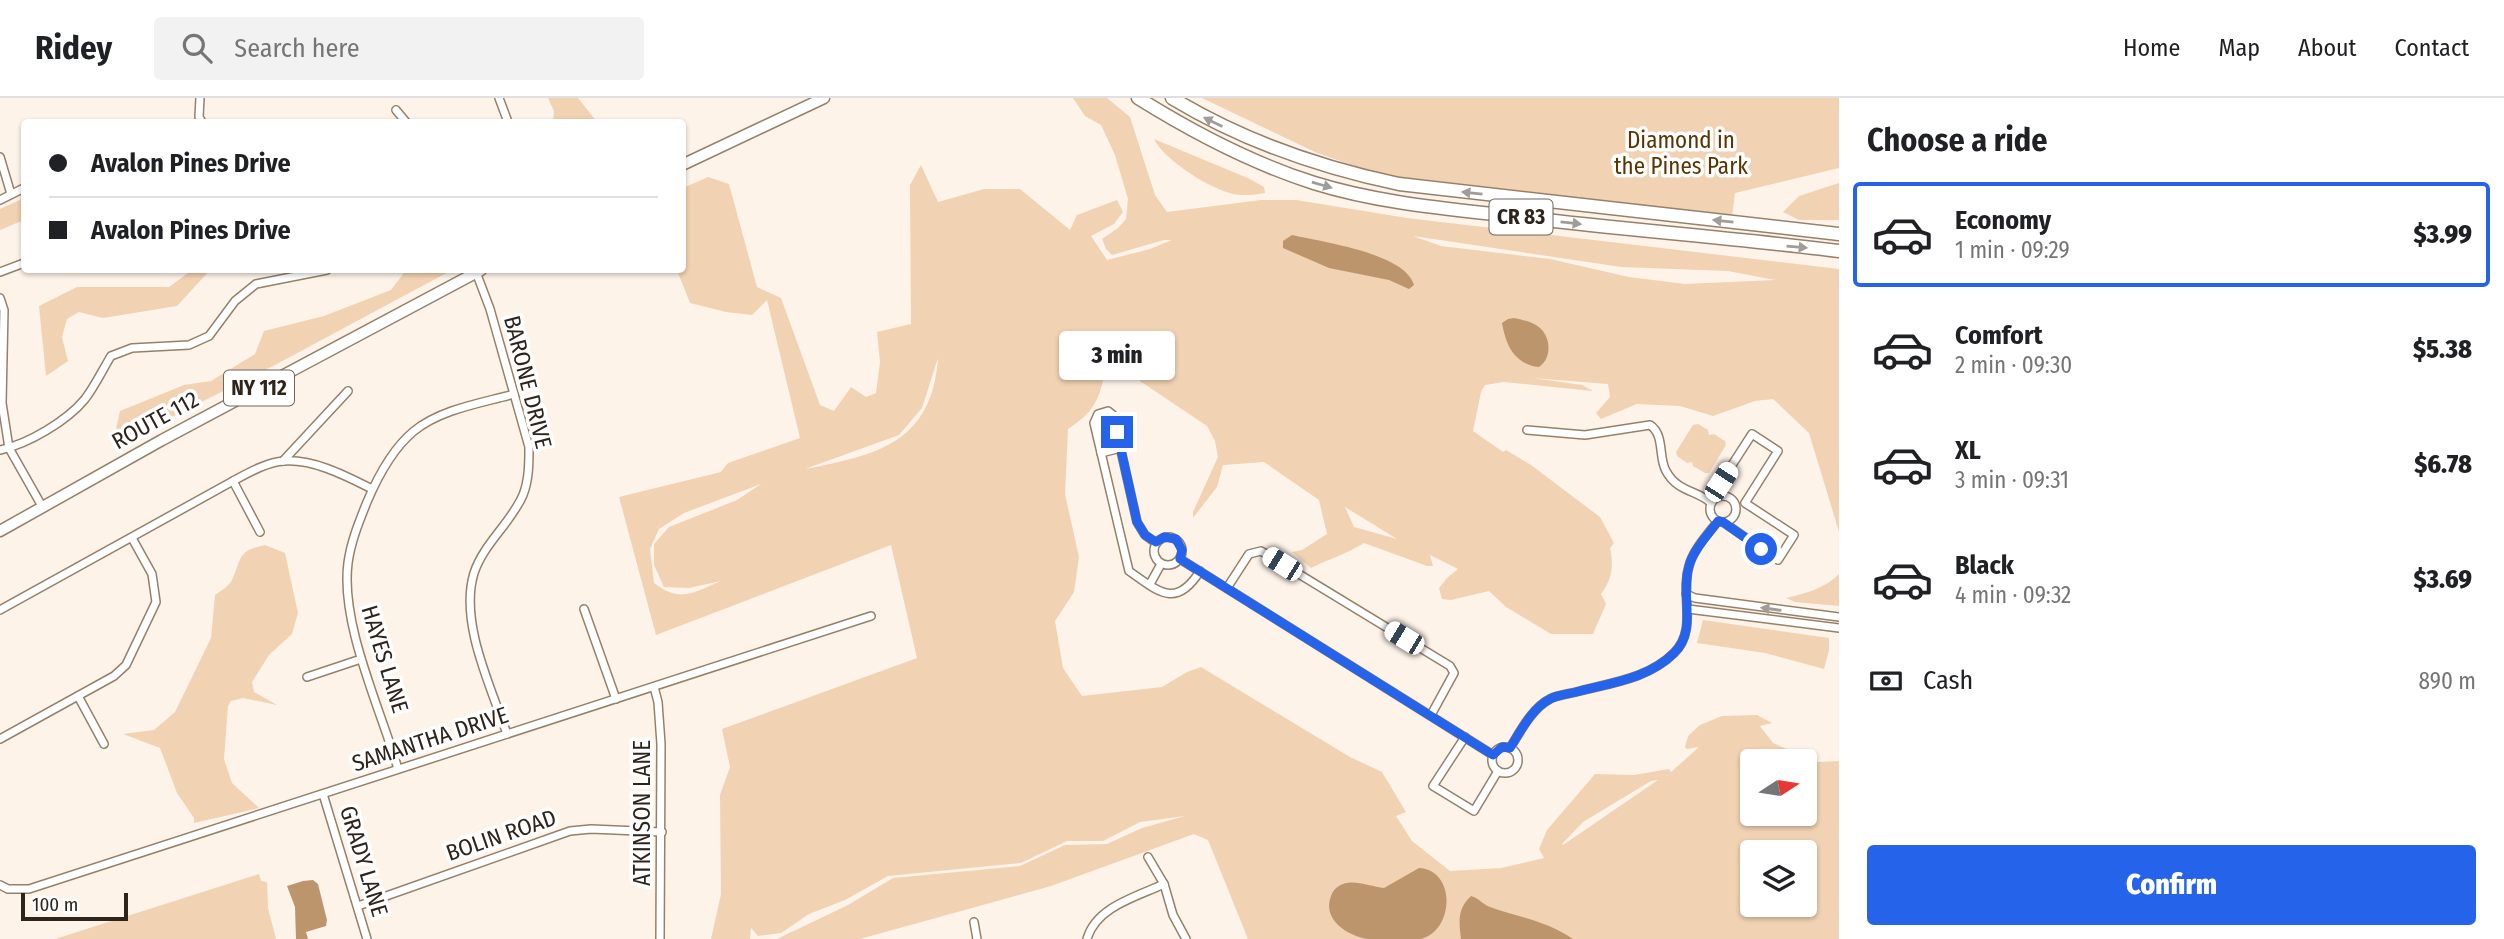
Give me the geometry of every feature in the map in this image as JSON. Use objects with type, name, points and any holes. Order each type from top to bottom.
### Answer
[{"type":"highway","name":"CR 83","points":[[1138,98],[1213,142],[1264,166],[1316,184],[1385,200],[1620,229],[1839,251]]},
{"type":"highway","name":"CR 83","points":[[1172,98],[1203,117],[1291,156],[1341,172],[1399,184],[1839,234]]},
{"type":"highway","points":[[1286,173],[1291,156]]},
{"type":"main road","points":[[686,163],[811,101],[824,98]]},
{"type":"main road","name":"ROUTE 112","points":[[0,531],[162,440],[474,273]]},
{"type":"street","points":[[200,98],[200,119]]},
{"type":"street","points":[[499,98],[507,119]]},
{"type":"street","points":[[396,110],[404,119]]},
{"type":"street","points":[[0,157],[11,194]]},
{"type":"street","points":[[0,200],[21,189]]},
{"type":"street","points":[[0,272],[21,264]]},
{"type":"street","points":[[0,450],[61,422],[85,398],[111,356],[132,348],[189,345],[209,336],[235,301],[256,284],[312,273]]},
{"type":"street","name":"BARONE DRIVE","points":[[479,273],[529,447],[529,470],[523,495],[484,552],[470,591],[474,636],[507,734]]},
{"type":"street","points":[[0,298],[4,310],[2,404],[9,448],[43,508]]},
{"type":"street","points":[[283,461],[348,391]]},
{"type":"street","name":"HAYES LANE","points":[[398,769],[362,659],[346,593],[347,564],[352,542],[372,489],[392,456],[415,430],[455,411],[514,394]]},
{"type":"street","points":[[1156,542],[1145,535],[1137,522],[1113,415],[1108,411],[1098,414],[1094,423],[1129,570],[1167,594],[1182,593],[1200,571]]},
{"type":"street","points":[[1527,430],[1585,435],[1650,425],[1654,427],[1660,440],[1666,470],[1688,492],[1705,497],[1711,503]]},
{"type":"street","points":[[1736,508],[1745,503],[1778,451],[1752,434],[1721,482],[1718,496],[1711,503],[1710,512],[1777,560],[1794,535],[1745,503]]},
{"type":"street","points":[[1101,453],[1121,448]]},
{"type":"street","points":[[0,610],[233,481],[283,461],[304,462],[372,489]]},
{"type":"street","points":[[233,481],[260,532]]},
{"type":"street","points":[[1510,748],[1531,715],[1550,699],[1634,677],[1655,667],[1682,644],[1687,631],[1686,594],[1689,565],[1702,541],[1721,522],[1734,516],[1736,508],[1730,498],[1718,496]]},
{"type":"street","points":[[1164,537],[1176,539],[1182,550],[1180,559],[1168,565],[1161,564],[1153,553],[1156,542],[1164,537]]},
{"type":"street","points":[[0,739],[114,676],[126,665],[156,602],[152,574],[132,538]]},
{"type":"street","points":[[1227,588],[1249,554],[1261,551],[1450,667],[1454,673],[1431,715]]},
{"type":"street","points":[[1180,559],[1493,755]]},
{"type":"street","points":[[1150,584],[1161,564]]},
{"type":"street","points":[[1686,594],[1709,600],[1839,618],[1839,629],[1688,609]]},
{"type":"street","points":[[584,609],[616,699]]},
{"type":"street","name":"SAMANTHA DRIVE","points":[[0,886],[8,889],[29,889],[871,616]]},
{"type":"street","points":[[307,677],[362,659]]},
{"type":"street","name":"ATKINSON LANE","points":[[654,687],[660,725],[660,939]]},
{"type":"street","points":[[78,696],[104,744]]},
{"type":"street","points":[[1465,737],[1433,786],[1474,811],[1498,771]]},
{"type":"street","points":[[1502,747],[1510,748],[1516,754],[1516,766],[1506,773],[1498,771],[1492,762],[1493,755],[1502,747]]},
{"type":"street","name":"GRADY LANE","points":[[323,794],[367,939]]},
{"type":"street","name":"BOLIN ROAD","points":[[358,906],[570,831],[591,829],[662,832]]},
{"type":"street","points":[[1148,856],[1164,884],[1173,915],[1186,939]]},
{"type":"street","points":[[1087,939],[1091,926],[1113,907],[1164,884]]},
{"type":"street","points":[[974,922],[977,939]]},
{"type":"green space","points":[[548,98],[578,98],[595,119],[553,119],[554,111]]},
{"type":"green space","points":[[1073,98],[1107,98],[1130,117],[1155,195],[1167,212],[1261,200],[1296,200],[1407,218],[1839,269],[1839,532],[1809,433],[1773,399],[1755,401],[1713,416],[1680,406],[1637,404],[1601,419],[1596,413],[1610,397],[1608,384],[1532,378],[1582,385],[1593,391],[1504,382],[1485,385],[1481,392],[1473,431],[1503,452],[1506,450],[1531,465],[1600,517],[1614,543],[1610,548],[1610,578],[1601,594],[1606,604],[1593,634],[1551,634],[1506,607],[1489,591],[1451,600],[1442,599],[1439,588],[1458,569],[1430,555],[1433,566],[1364,543],[1311,568],[1292,552],[1302,550],[1327,534],[1319,500],[1264,462],[1223,465],[1217,487],[1193,518],[1193,512],[1218,457],[1215,441],[1207,426],[1116,365],[1106,364],[1096,402],[1085,416],[1068,429],[1065,494],[1079,557],[1074,592],[1055,621],[1063,668],[1082,696],[1162,687],[1201,667],[1350,757],[1382,772],[1406,812],[1396,816],[1412,841],[1450,871],[1501,868],[1544,858],[1539,849],[1547,830],[1595,774],[1634,775],[1669,769],[1671,772],[1699,747],[1685,747],[1688,736],[1700,725],[1722,716],[1757,715],[1772,723],[1760,726],[1773,743],[1787,749],[1740,749],[1740,826],[1817,826],[1817,762],[1839,761],[1839,939],[1248,939],[1208,840],[1194,834],[1051,886],[860,939],[777,939],[848,905],[893,878],[1020,866],[1065,845],[1107,844],[1142,828],[1185,816],[1140,822],[1103,841],[1067,841],[1021,863],[888,876],[845,900],[809,914],[781,933],[758,936],[751,928],[750,939],[711,939],[721,894],[720,795],[730,767],[722,729],[917,658],[891,545],[656,635],[619,497],[721,472],[728,463],[800,438],[767,300],[752,315],[690,303],[678,273],[686,273],[686,187],[708,177],[729,184],[757,287],[781,298],[820,405],[834,411],[851,387],[866,397],[876,393],[880,362],[877,332],[911,324],[910,185],[921,165],[938,202],[984,189],[1020,189],[1070,230],[1077,215],[1117,200],[1123,212],[1114,224],[1091,236],[1107,260],[1150,249],[1172,240],[1112,255],[1106,249],[1102,239],[1126,219],[1128,199],[1115,155],[1101,125],[1085,116]],"holes":[[[1413,236],[1621,267],[1728,271],[1775,280],[1685,284],[1629,277],[1550,259],[1441,246]],[[938,358],[934,387],[925,409],[912,427],[877,450],[855,458],[805,469],[899,435],[922,408]],[[761,484],[737,500],[669,527],[654,544],[654,565],[664,587],[689,588],[721,581],[687,594],[671,593],[654,583],[650,549],[659,529],[684,513]],[[1345,507],[1397,539],[1354,527]],[[1658,780],[1563,845],[1562,844],[1583,822],[1651,781]]]},
{"type":"green space","name":"Diamond in the Pines Park","points":[[1202,98],[1839,98],[1839,168],[1735,193],[1732,216],[1387,177],[1317,153]]},
{"type":"green space","points":[[1154,139],[1250,179],[1264,187],[1265,193],[1237,195],[1212,186],[1167,156]]},
{"type":"green space","points":[[1839,183],[1839,220],[1799,220],[1783,212],[1799,196]]},
{"type":"green space","points":[[21,199],[21,221],[0,230],[0,209]]},
{"type":"green space","points":[[188,273],[207,273],[177,306],[103,318],[79,312],[67,319],[62,337],[68,361],[46,376],[39,306],[77,287],[169,287]]},
{"type":"green space","points":[[404,273],[446,273],[275,365],[146,430],[118,437],[116,429],[120,411],[184,385],[211,381],[255,354],[264,331],[324,316],[391,290]]},
{"type":"green space","points":[[1698,424],[1708,430],[1709,435],[1714,434],[1725,441],[1726,445],[1709,473],[1693,466],[1692,462],[1687,463],[1677,456],[1676,452],[1693,425]]},
{"type":"green space","points":[[265,545],[285,553],[298,613],[292,634],[269,655],[252,682],[254,692],[277,705],[243,698],[231,701],[228,706],[224,759],[232,783],[259,808],[194,823],[194,818],[177,793],[160,748],[123,734],[154,730],[175,712],[211,638],[215,595],[231,582],[245,553]]},
{"type":"green space","points":[[1839,574],[1839,606],[1795,602],[1786,598],[1821,587]]},
{"type":"green space","points":[[1703,620],[1829,638],[1824,669],[1765,653],[1697,643]]},
{"type":"green space","points":[[259,874],[261,881],[267,882],[268,908],[276,939],[55,939]]},
{"type":"shaded area","points":[[1292,235],[1341,245],[1379,257],[1407,274],[1414,285],[1409,289],[1389,280],[1329,268],[1283,248],[1283,241]]},
{"type":"shaded area","points":[[1514,318],[1537,326],[1547,338],[1548,354],[1539,367],[1517,358],[1509,346],[1502,323]]},
{"type":"shaded area","points":[[1419,868],[1431,871],[1440,879],[1445,889],[1445,913],[1432,933],[1421,939],[1367,939],[1344,930],[1333,919],[1329,904],[1332,893],[1339,886],[1356,883],[1384,888]]},
{"type":"shaded area","points":[[313,880],[318,884],[327,920],[326,926],[306,932],[308,939],[296,939],[295,907],[287,886]]},
{"type":"shaded area","points":[[1471,896],[1490,907],[1542,923],[1573,939],[1461,939],[1461,911]]},
{"type":"route","points":[[1117,432],[1137,522],[1145,535],[1156,542],[1164,537],[1176,539],[1182,550],[1180,559],[1493,755],[1502,747],[1510,748],[1531,715],[1550,699],[1634,677],[1673,654],[1682,644],[1687,631],[1686,594],[1689,565],[1702,541],[1718,521],[1761,549]]}]
